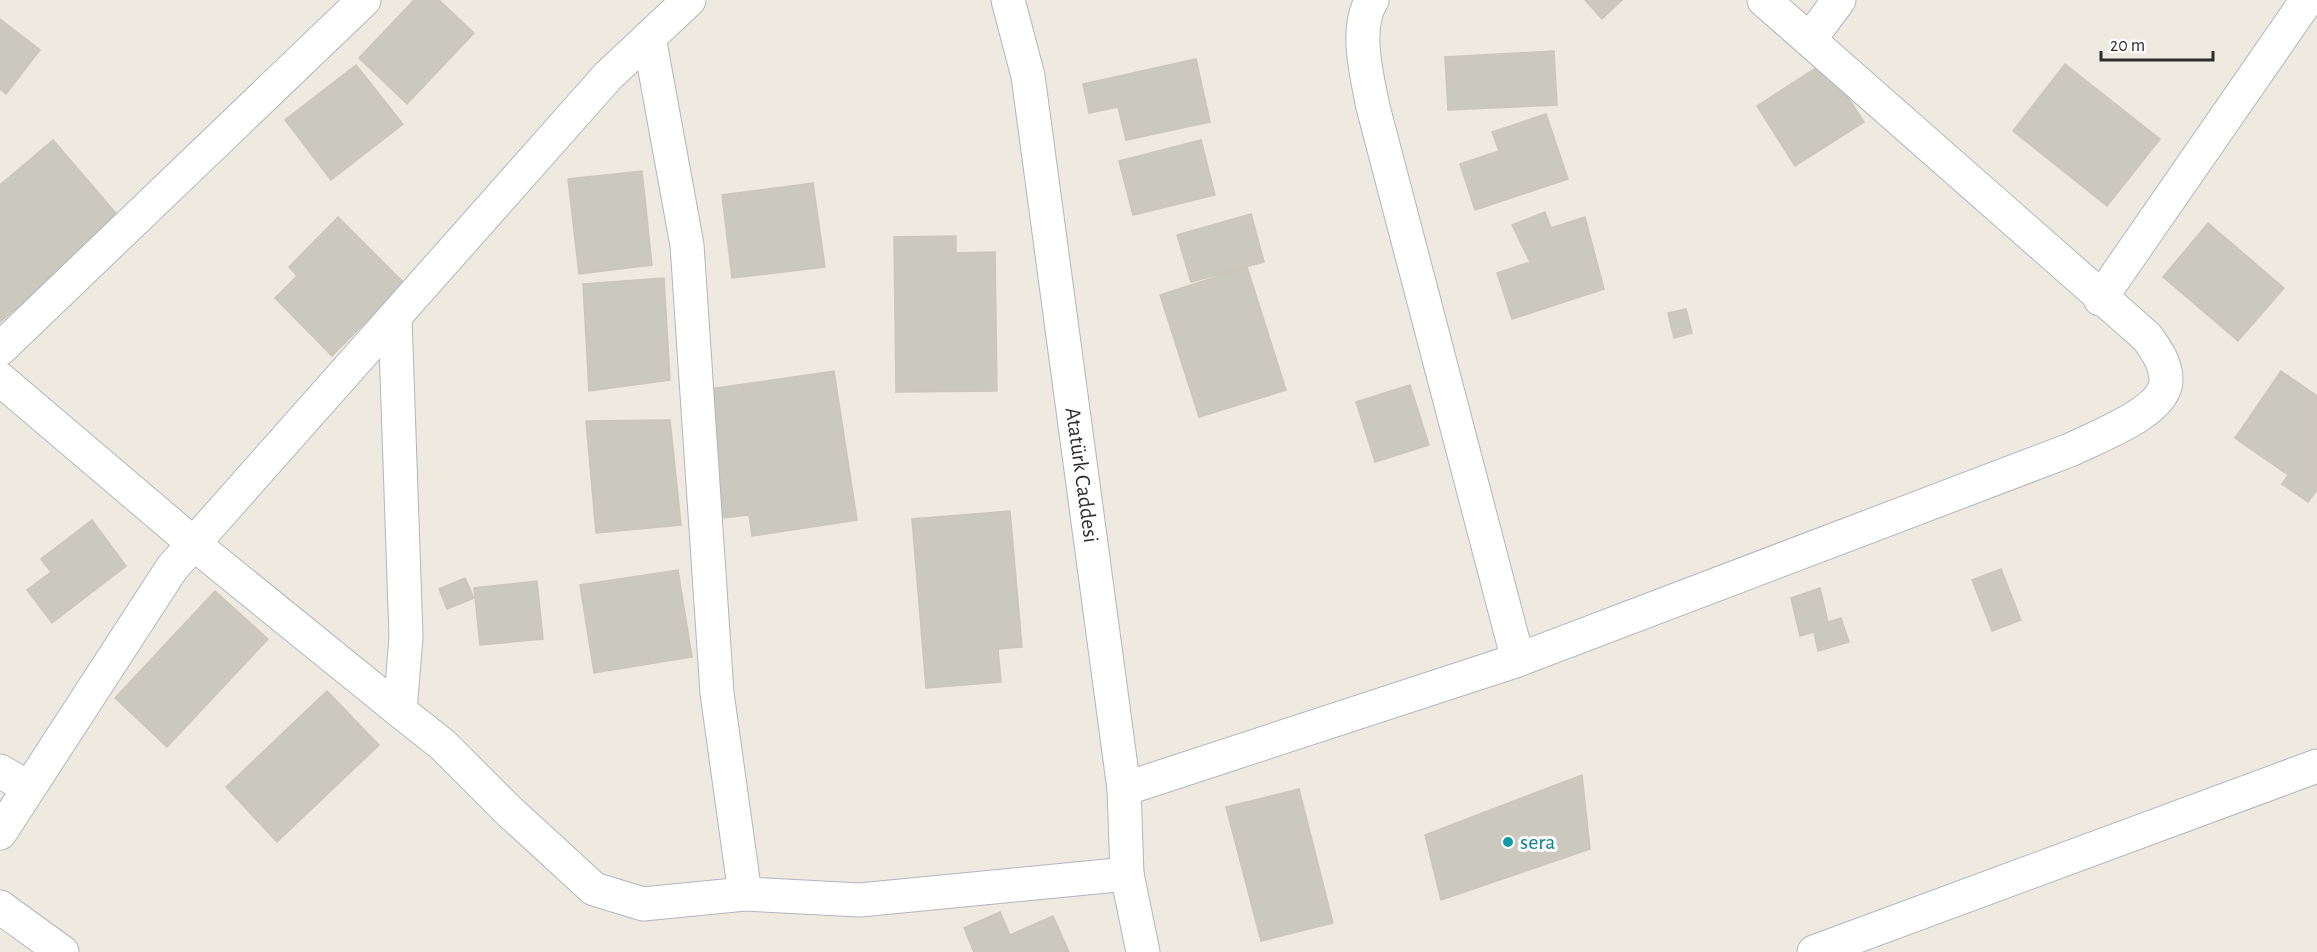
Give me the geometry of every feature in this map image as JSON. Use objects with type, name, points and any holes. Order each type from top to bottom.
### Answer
[{"type":"street","points":[[0,349],[364,0]]},
{"type":"street","points":[[0,833],[172,568],[608,76],[689,0]]},
{"type":"street","name":"Atatürk Caddesi","points":[[1008,0],[1028,76],[1124,789],[1127,874],[1143,952]]},
{"type":"street","points":[[1372,0],[1368,7],[1362,53],[1373,107],[1518,660]]},
{"type":"street","points":[[1124,789],[1518,660],[2070,450],[2136,418],[2158,399],[2166,381],[2162,358],[2147,337],[2100,299],[1764,0]]},
{"type":"street","points":[[1810,39],[1839,0]]},
{"type":"street","points":[[2100,299],[2307,0]]},
{"type":"street","points":[[649,37],[687,245],[717,693],[745,894]]},
{"type":"street","points":[[395,317],[406,637],[400,711]]},
{"type":"street","points":[[0,379],[194,544],[443,745],[510,812],[594,888],[643,904],[745,894],[860,900],[1127,874]]},
{"type":"street","points":[[1814,952],[2317,766]]},
{"type":"street","points":[[0,771],[29,788]]},
{"type":"street","points":[[0,907],[62,952]]},
{"type":"building","points":[[414,0],[439,0],[474,33],[407,104],[359,58]]},
{"type":"building","points":[[1585,0],[1622,0],[1602,19]]},
{"type":"building","points":[[0,19],[40,50],[6,94],[0,89]]},
{"type":"building","points":[[1554,51],[1557,105],[1448,110],[1445,57]]},
{"type":"building","points":[[1196,59],[1210,122],[1126,140],[1118,107],[1089,113],[1083,84]]},
{"type":"building","points":[[1825,62],[1864,122],[1795,166],[1757,106]]},
{"type":"building","points":[[2065,64],[2160,139],[2107,206],[2013,131]]},
{"type":"building","points":[[356,65],[403,124],[331,180],[285,120]]},
{"type":"building","points":[[1546,114],[1568,179],[1475,210],[1460,164],[1499,151],[1492,132]]},
{"type":"building","points":[[53,140],[121,219],[0,322],[0,185]]},
{"type":"building","points":[[1201,140],[1215,195],[1133,215],[1119,161]]},
{"type":"building","points":[[642,171],[652,265],[579,274],[568,179]]},
{"type":"building","points":[[813,183],[825,267],[732,278],[722,195]]},
{"type":"building","points":[[1545,212],[1551,228],[1585,217],[1604,289],[1512,319],[1497,273],[1530,262],[1512,225]]},
{"type":"building","points":[[1251,214],[1264,262],[1191,282],[1177,235]]},
{"type":"building","points":[[338,217],[404,283],[332,356],[275,298],[297,276],[289,267]]},
{"type":"building","points":[[2208,223],[2284,288],[2238,341],[2163,277]]},
{"type":"building","points":[[956,236],[956,253],[995,252],[997,391],[896,392],[894,237]]},
{"type":"building","points":[[1247,267],[1286,390],[1199,417],[1160,295]]},
{"type":"building","points":[[664,278],[670,380],[589,391],[583,284]]},
{"type":"building","points":[[1686,309],[1692,333],[1674,338],[1668,313]]},
{"type":"building","points":[[834,371],[857,520],[752,536],[749,515],[723,518],[703,390]]},
{"type":"building","points":[[2281,371],[2317,396],[2317,490],[2308,502],[2282,484],[2288,475],[2235,438]]},
{"type":"building","points":[[1410,385],[1429,445],[1375,462],[1356,402]]},
{"type":"building","points":[[670,420],[681,525],[596,533],[586,421]]},
{"type":"building","points":[[1010,511],[1022,647],[998,649],[1001,682],[926,688],[912,519]]},
{"type":"building","points":[[92,520],[126,566],[52,623],[27,590],[51,572],[41,559]]},
{"type":"building","points":[[2001,569],[2021,620],[1992,631],[1972,580]]},
{"type":"building","points":[[678,570],[692,657],[594,673],[580,585]]},
{"type":"building","points":[[465,578],[474,598],[447,609],[439,589]]},
{"type":"building","points":[[537,581],[543,639],[480,645],[474,588]]},
{"type":"building","points":[[1820,588],[1828,622],[1841,618],[1849,642],[1818,651],[1814,632],[1800,636],[1791,598]]},
{"type":"building","points":[[215,591],[268,639],[167,747],[115,698]]},
{"type":"building","points":[[327,691],[379,745],[277,842],[226,787]]},
{"type":"building","name":"sera","points":[[1582,775],[1590,849],[1441,900],[1425,835]]},
{"type":"building","points":[[1299,789],[1333,923],[1261,941],[1226,807]]},
{"type":"building","points":[[1000,912],[1010,935],[1053,916],[1069,952],[974,952],[964,928]]},
{"type":"place","name":"sera","points":[[1508,842]]}]
